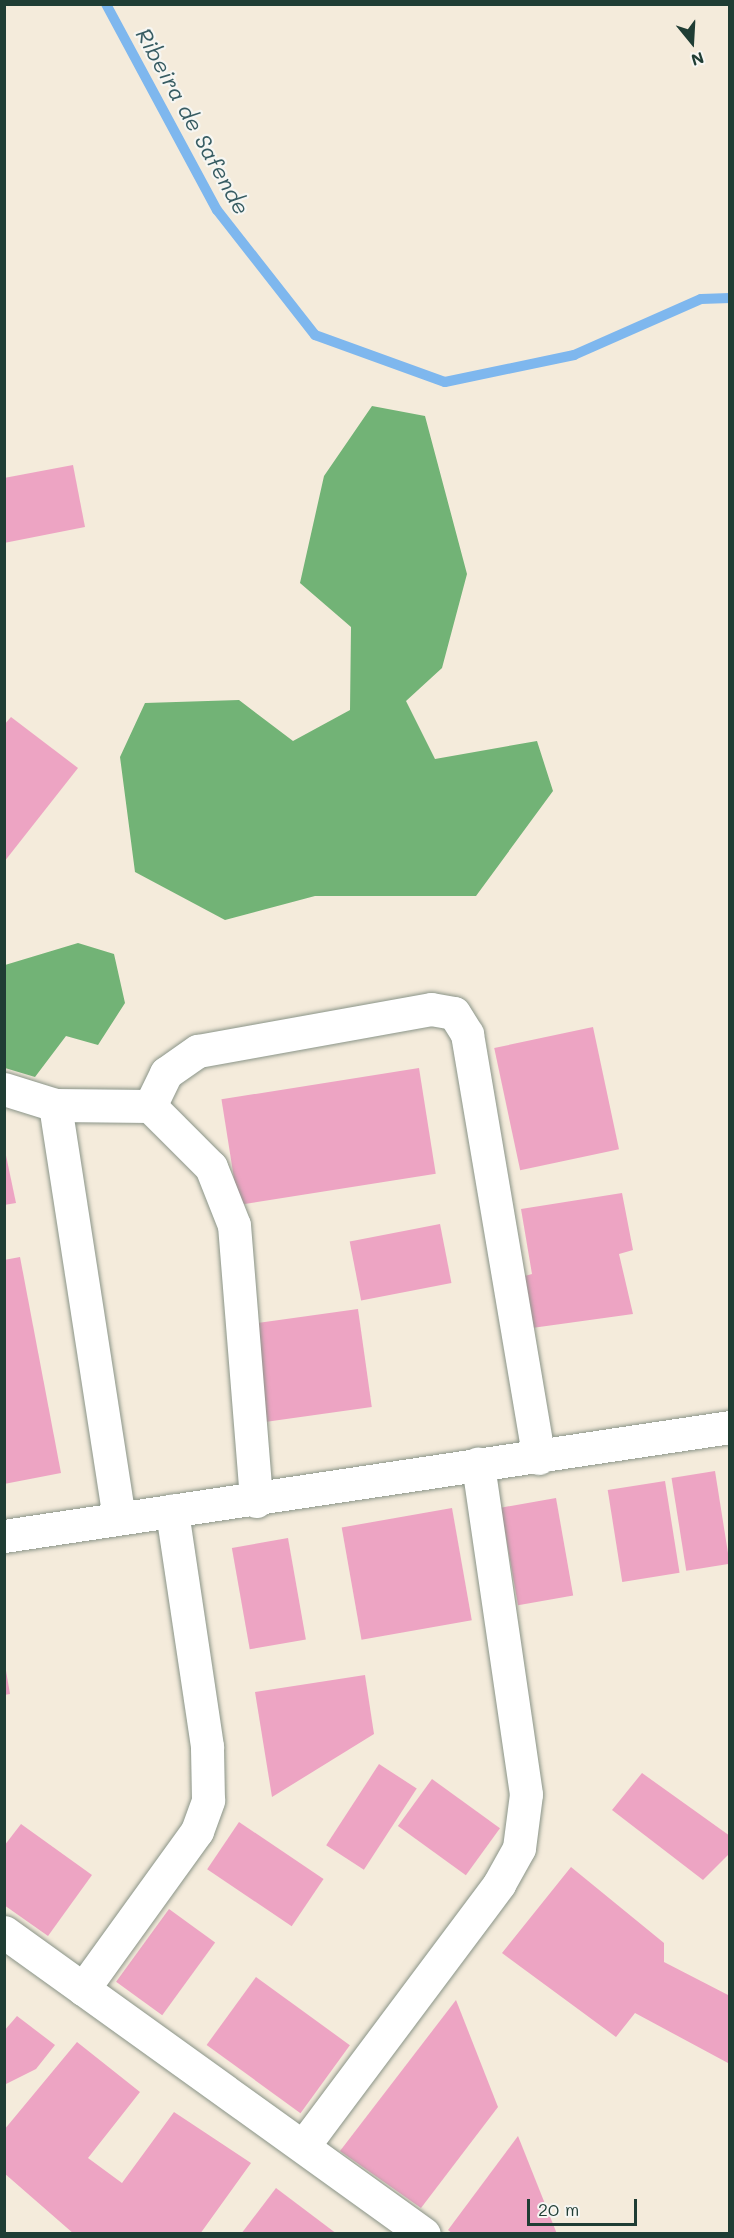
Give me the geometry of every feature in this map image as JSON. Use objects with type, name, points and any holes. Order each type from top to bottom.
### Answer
[{"type":"street","points":[[150,1106],[166,1073],[198,1051],[431,1009],[454,1013],[467,1035],[539,1458]]},
{"type":"street","points":[[4,1089],[55,1105],[150,1106],[211,1167],[234,1225],[256,1501]]},
{"type":"street","points":[[55,1105],[119,1518]]},
{"type":"street","points":[[4,1536],[119,1518],[256,1501],[478,1463],[539,1458],[729,1427]]},
{"type":"street","points":[[304,2145],[499,1884],[519,1848],[526,1794],[478,1463]]},
{"type":"street","points":[[83,1989],[197,1831],[208,1800],[207,1746],[172,1511]]},
{"type":"street","points":[[4,1932],[304,2145],[424,2234]]},
{"type":"green space","points":[[372,406],[425,416],[467,574],[442,668],[406,701],[435,759],[537,741],[553,791],[476,896],[315,896],[225,920],[135,872],[120,757],[145,703],[239,700],[293,741],[350,710],[351,627],[300,583],[324,476]]},
{"type":"green space","points":[[78,943],[114,954],[125,1003],[98,1045],[66,1036],[35,1077],[5,1068],[5,965]]},
{"type":"building","points":[[73,465],[85,527],[4,543],[4,478]]},
{"type":"building","points":[[11,717],[78,768],[4,862],[4,725]]},
{"type":"building","points":[[593,1027],[619,1149],[520,1170],[494,1048]]},
{"type":"building","points":[[419,1068],[436,1174],[238,1205],[221,1099]]},
{"type":"building","points":[[4,1146],[16,1203],[4,1205]]},
{"type":"building","points":[[622,1193],[633,1250],[619,1254],[633,1314],[532,1328],[521,1277],[532,1274],[521,1209]]},
{"type":"building","points":[[440,1224],[451,1283],[361,1300],[350,1242]]},
{"type":"building","points":[[20,1257],[61,1473],[4,1484],[4,1260]]},
{"type":"building","points":[[358,1309],[372,1407],[267,1422],[253,1324]]},
{"type":"building","points":[[715,1471],[730,1564],[686,1571],[672,1478]]},
{"type":"building","points":[[665,1481],[680,1573],[622,1582],[608,1490]]},
{"type":"building","points":[[556,1498],[573,1595],[518,1605],[501,1508]]},
{"type":"building","points":[[452,1508],[472,1620],[361,1640],[342,1527]]},
{"type":"building","points":[[288,1538],[306,1639],[250,1649],[232,1548]]},
{"type":"building","points":[[4,1659],[10,1694],[4,1695]]},
{"type":"building","points":[[365,1675],[374,1734],[272,1797],[255,1692]]},
{"type":"building","points":[[379,1764],[417,1789],[364,1870],[326,1845]]},
{"type":"building","points":[[642,1773],[730,1836],[730,1853],[703,1880],[612,1810]]},
{"type":"building","points":[[432,1779],[500,1828],[466,1875],[398,1826]]},
{"type":"building","points":[[239,1822],[324,1879],[292,1926],[207,1869]]},
{"type":"building","points":[[21,1824],[92,1875],[48,1936],[4,1905],[4,1846]]},
{"type":"building","points":[[571,1867],[664,1943],[664,1962],[730,1996],[728,2063],[635,2013],[616,2037],[502,1953]]},
{"type":"building","points":[[169,1909],[215,1943],[162,2015],[116,1982]]},
{"type":"building","points":[[256,1977],[350,2045],[300,2113],[207,2045]]},
{"type":"building","points":[[456,2000],[498,2107],[421,2208],[340,2151]]},
{"type":"building","points":[[17,2016],[55,2045],[36,2069],[4,2085],[4,2031]]},
{"type":"building","points":[[77,2042],[140,2092],[88,2158],[122,2183],[174,2112],[251,2163],[200,2234],[74,2234],[4,2173],[4,2130]]},
{"type":"building","points":[[518,2136],[557,2234],[453,2234],[448,2230]]},
{"type":"building","points":[[276,2188],[337,2234],[241,2234]]},
{"type":"waterway","name":"Ribeira de Safende","points":[[106,4],[217,210],[315,335],[445,382],[574,355],[701,299],[730,298]]}]
